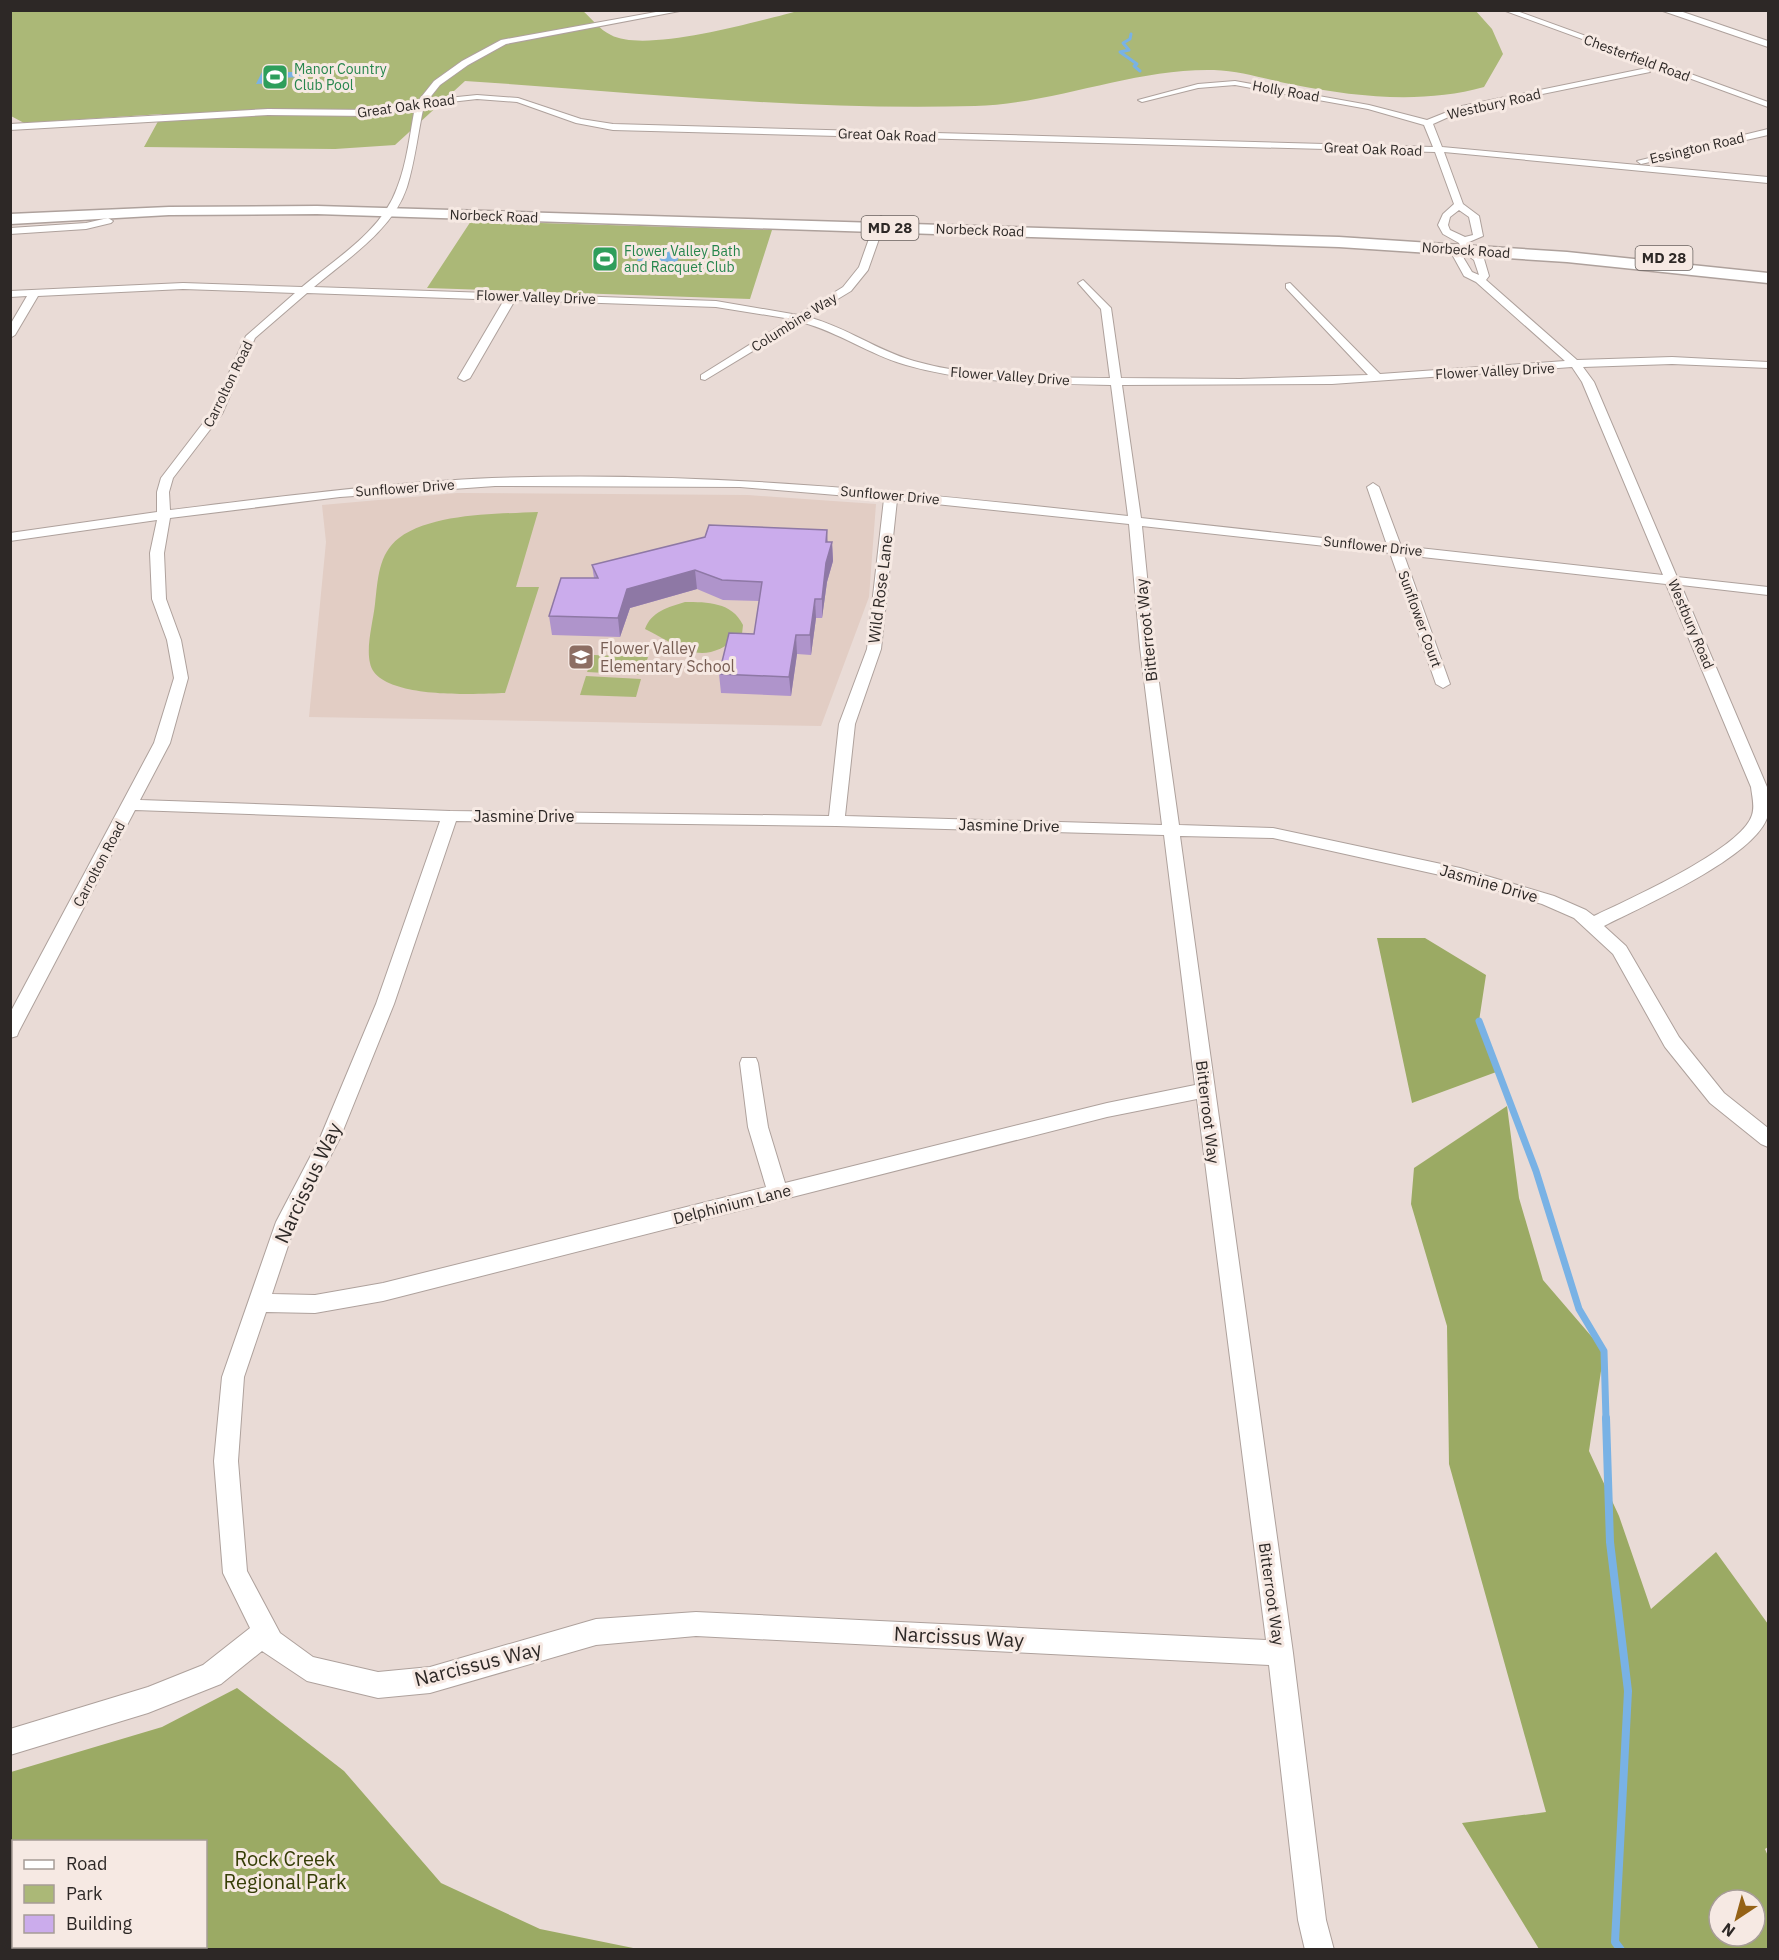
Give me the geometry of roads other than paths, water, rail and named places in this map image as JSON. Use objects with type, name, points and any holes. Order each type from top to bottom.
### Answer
[{"type":"main road","points":[[1665,10],[1768,44]]},
{"type":"main road","name":"Norbeck Road","points":[[13,208],[215,202],[880,223],[1465,245],[1768,278]]},
{"type":"main road","name":"Norbeck Road","points":[[10,219],[234,210],[392,208],[788,214],[880,223],[1058,224],[1237,229],[1635,254],[1768,269]]},
{"type":"main road","points":[[1058,224],[1073,218]]},
{"type":"street","name":"Carrolton Road","points":[[10,1031],[162,743],[181,678],[174,640],[159,599],[158,554],[164,515],[163,492],[167,478],[176,464],[202,435],[216,414],[231,384],[238,360],[251,336],[376,230],[392,208],[402,188],[420,105],[437,83],[468,61],[504,42],[682,10]]},
{"type":"street","name":"Chesterfield Road","points":[[1506,10],[1768,105]]},
{"type":"street","name":"Westbury Road","points":[[1591,925],[1723,855],[1746,839],[1764,818],[1759,787],[1744,746],[1588,382],[1577,366],[1480,280],[1468,274],[1458,256],[1465,245],[1478,236],[1474,216],[1459,205],[1428,123],[1448,112],[1462,108],[1647,70]]},
{"type":"street","name":"Holly Road","points":[[1142,100],[1198,86],[1243,84],[1379,109],[1428,123]]},
{"type":"street","name":"Great Oak Road","points":[[10,127],[268,112],[370,113],[477,97],[531,103],[579,121],[613,127],[1040,134],[1509,154],[1768,180]]},
{"type":"street","name":"Essington Road","points":[[1625,165],[1768,132]]},
{"type":"street","points":[[1459,205],[1446,216],[1443,225],[1446,232],[1465,245],[1479,259],[1484,276],[1480,280]]},
{"type":"street","points":[[10,231],[86,226],[108,221]]},
{"type":"street","name":"Columbine Way","points":[[705,377],[847,289],[864,268],[880,223]]},
{"type":"street","name":"Bitterroot Way","points":[[1083,284],[1106,308],[1114,381],[1135,521],[1147,647],[1173,829],[1205,1090],[1280,1653],[1312,1920],[1320,1950]]},
{"type":"street","name":"Flower Valley Drive","points":[[10,294],[183,286],[716,304],[759,309],[800,318],[840,330],[877,351],[898,359],[948,373],[1009,378],[1277,383],[1679,359],[1768,365]]},
{"type":"street","points":[[1290,286],[1377,378]]},
{"type":"street","points":[[10,335],[34,293]]},
{"type":"street","points":[[464,378],[512,296]]},
{"type":"street","name":"Sunflower Drive","points":[[10,537],[340,493],[495,482],[740,483],[891,496],[1395,548],[1768,591]]},
{"type":"street","name":"Sunflower Court","points":[[1373,487],[1443,684]]},
{"type":"street","name":"Wild Rose Lane","points":[[836,821],[847,724],[874,649],[891,496]]},
{"type":"street","name":"Jasmine Drive","points":[[131,805],[450,816],[518,815],[836,821],[1273,833],[1460,874],[1548,900],[1580,914],[1620,950],[1672,1042],[1717,1098],[1768,1139]]},
{"type":"street","name":"Narcissus Way","points":[[450,816],[385,1005],[330,1138],[286,1222],[233,1377],[226,1461],[236,1573],[271,1642],[307,1668],[378,1685],[430,1680],[596,1632],[696,1624],[1280,1653]]},
{"type":"street","points":[[749,1063],[758,1127],[778,1193]]},
{"type":"street","name":"Delphinium Lane","points":[[258,1303],[315,1304],[383,1292],[1107,1110],[1205,1090]]},
{"type":"street","points":[[10,1742],[148,1701],[212,1675],[266,1632]]},
{"type":"water","name":"Manor Country Club Pool","points":[[262,72],[306,72],[303,77],[277,78],[275,83],[256,84]]},
{"type":"water","points":[[663,245],[705,246],[702,254],[680,253],[677,262],[637,261],[640,253],[660,254]]},
{"type":"waterway","points":[[1131,34],[1130,39],[1123,43],[1129,50],[1120,52],[1137,64],[1134,66],[1140,71]]},
{"type":"waterway","points":[[1479,1021],[1536,1171],[1579,1309],[1604,1351],[1606,1419]]},
{"type":"waterway","points":[[1606,1418],[1610,1542],[1628,1691],[1615,1942],[1621,1950]]},
{"type":"place","name":"Manor Country Club Pool","points":[[275,77]]},
{"type":"place","name":"Flower Valley Bath and Racquet Club","points":[[605,259]]},
{"type":"place","name":"Flower Valley Elementary School","points":[[581,657]]},
{"type":"park label","name":"Rock Creek Regional Park","points":[[285,1870]]}]
